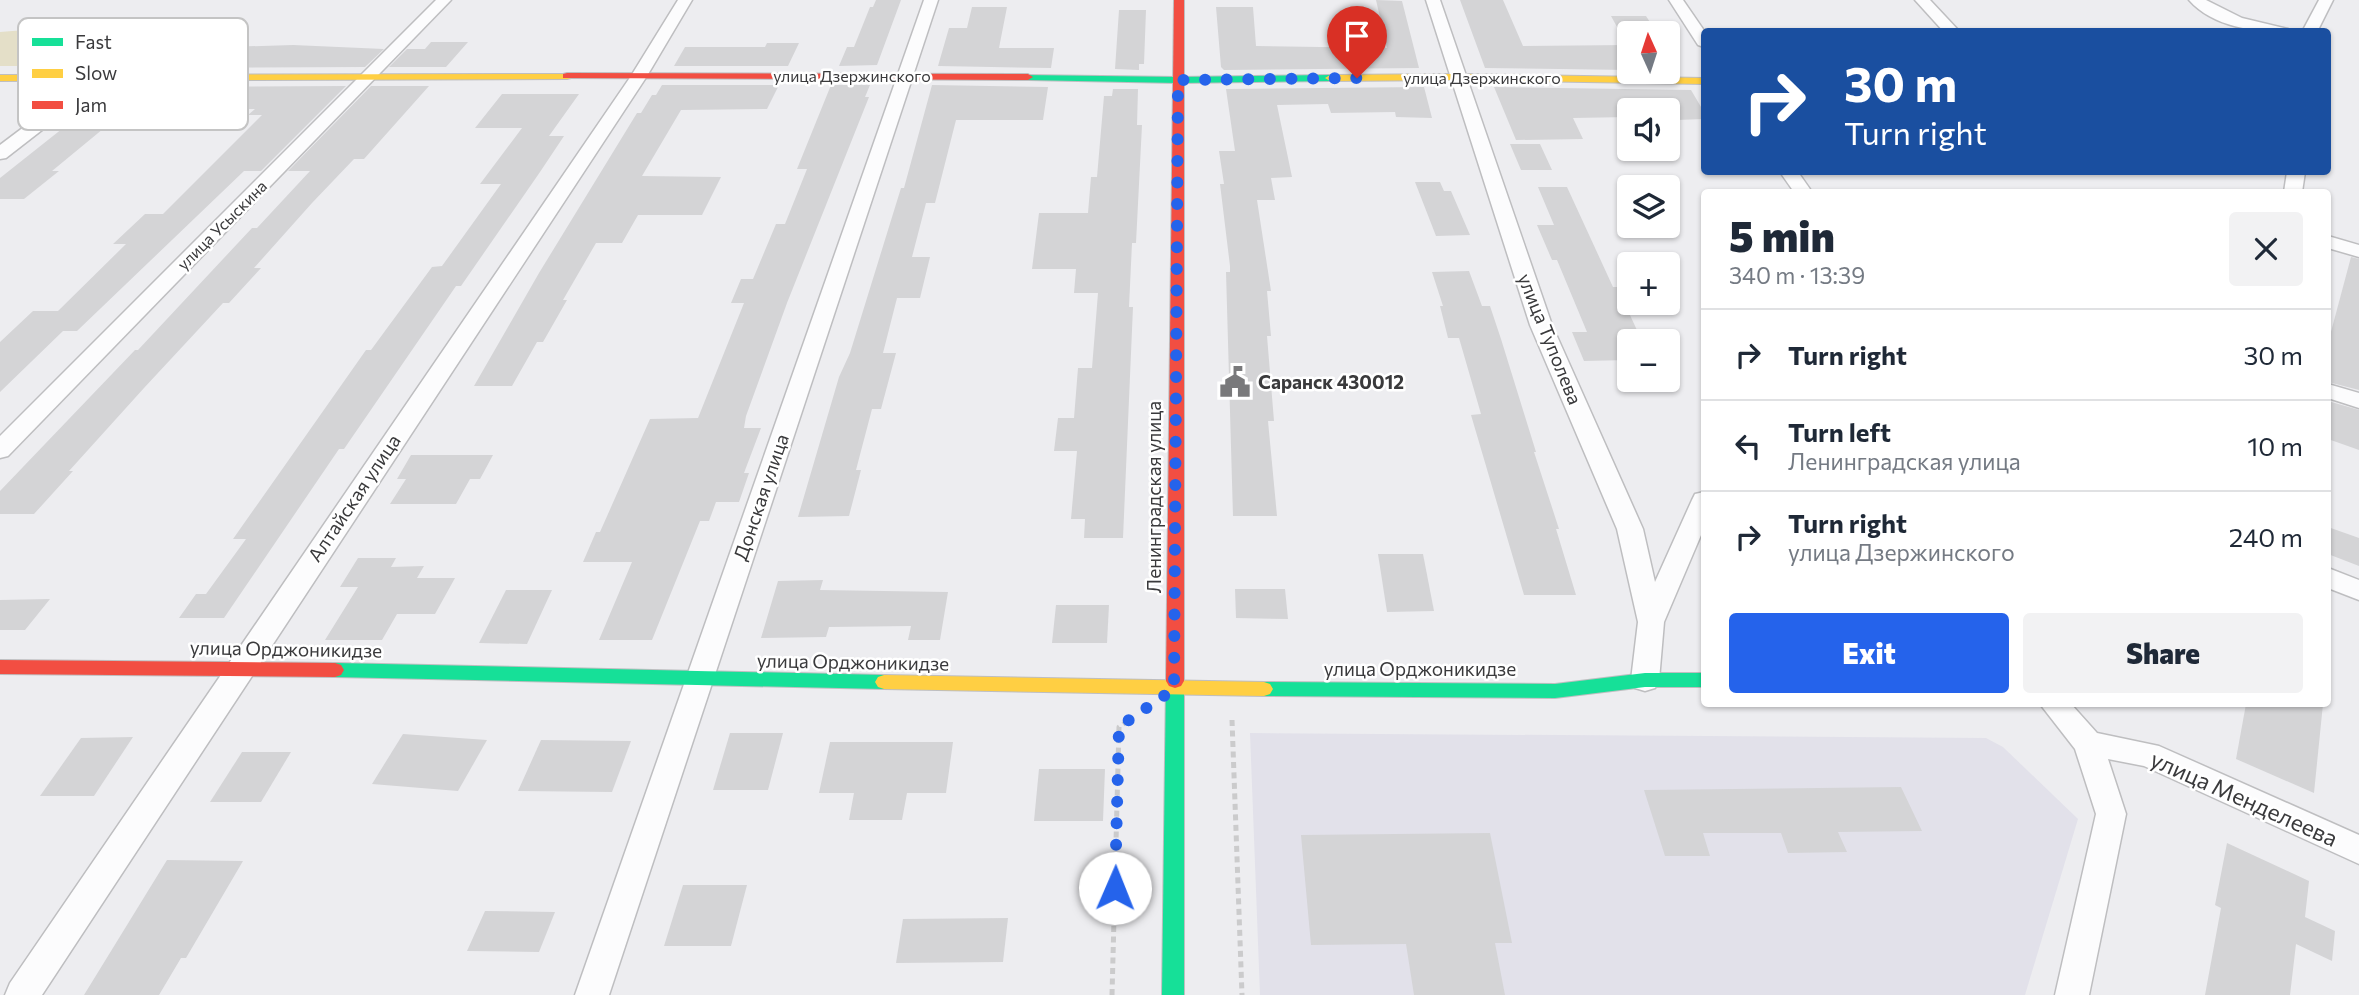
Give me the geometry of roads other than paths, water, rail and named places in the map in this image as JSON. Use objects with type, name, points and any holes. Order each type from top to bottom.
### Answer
[{"type":"street","name":"улица Усыскина","points":[[0,450],[444,0]]},
{"type":"street","name":"Алтайская улица","points":[[22,995],[639,76],[685,0]]},
{"type":"street","name":"Донская улица","points":[[592,995],[931,0]]},
{"type":"street","name":"Ленинградская улица","points":[[1173,995],[1179,0]]},
{"type":"street","name":"улица Туполева","points":[[1433,0],[1541,325],[1630,529],[1651,622],[1645,680]]},
{"type":"street","points":[[1676,0],[1701,38]]},
{"type":"street","points":[[1922,0],[1949,28]]},
{"type":"street","points":[[2196,0],[2207,9],[2244,26],[2257,28]]},
{"type":"street","points":[[2311,28],[2326,0]]},
{"type":"street","name":"улица Дзержинского","points":[[248,77],[905,75],[1178,80],[1459,77],[1701,81]]},
{"type":"street","name":"улица Дзержинского","points":[[0,78],[18,78]]},
{"type":"street","points":[[0,154],[31,130]]},
{"type":"street","points":[[2331,243],[2359,251]]},
{"type":"street","points":[[2331,392],[2359,401]]},
{"type":"street","points":[[1651,622],[1701,507]]},
{"type":"street","points":[[2331,580],[2359,590]]},
{"type":"street","name":"улица Орджоникидзе","points":[[0,667],[240,668],[1174,689],[1555,691],[1645,680],[1701,680]]},
{"type":"street","points":[[2057,707],[2088,743],[2111,814],[2072,995]]},
{"type":"street","name":"улица Менделеева","points":[[2088,743],[2149,755],[2359,850]]},
{"type":"place","name":"Саранск 430012","points":[[1235,382]]}]
